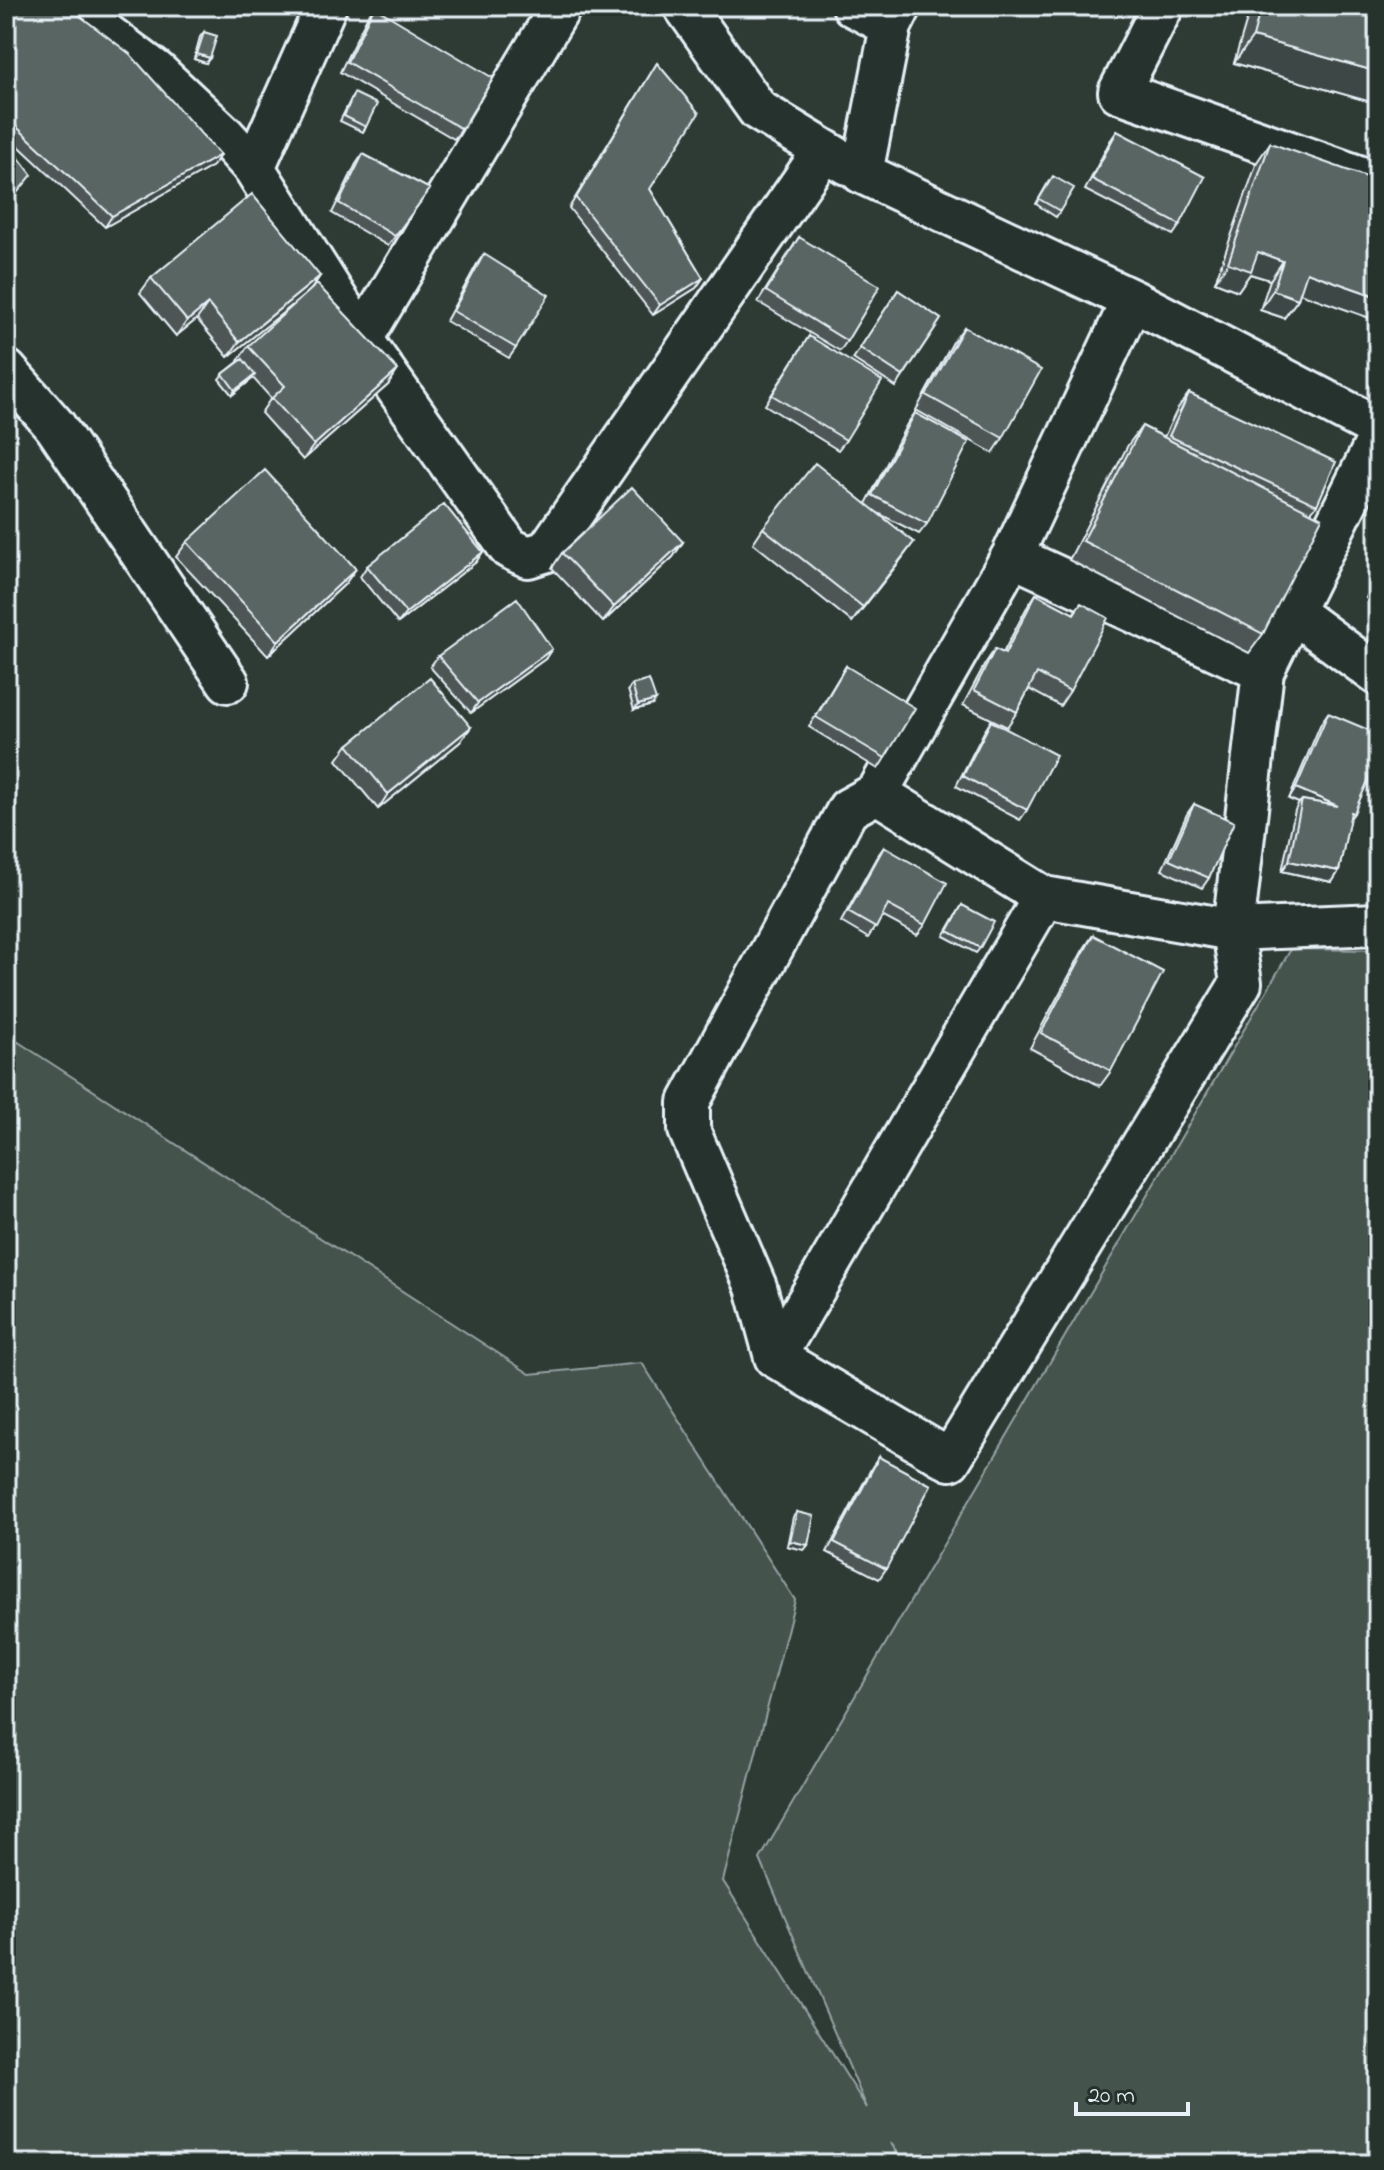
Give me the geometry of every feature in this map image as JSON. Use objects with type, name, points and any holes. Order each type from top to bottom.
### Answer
[{"type":"street","points":[[70,6],[157,72],[254,168],[362,339],[509,548],[528,557],[547,551],[824,150]]},
{"type":"street","points":[[254,168],[326,6]]},
{"type":"street","points":[[362,339],[561,6]]},
{"type":"street","points":[[684,6],[758,110],[862,173],[1132,300],[1378,428]]},
{"type":"street","points":[[853,6],[896,16],[862,173]]},
{"type":"street","points":[[1163,6],[1119,92],[1378,183]]},
{"type":"street","points":[[1132,300],[1012,556],[877,793],[848,809],[689,1102],[689,1130],[756,1287],[775,1357],[950,1460],[1241,983],[1233,930],[1263,671],[1378,439]]},
{"type":"street","points":[[6,370],[55,426],[228,682]]},
{"type":"street","points":[[1012,556],[1263,671]]},
{"type":"street","points":[[1293,612],[1378,675]]},
{"type":"street","points":[[877,793],[1044,897],[1233,930],[1378,924]]},
{"type":"street","points":[[775,1357],[1044,897]]},
{"type":"shaded area","points":[[1291,949],[1378,950],[1378,2164],[906,2164],[891,2143],[903,2164],[6,2164],[6,1034],[530,1374],[642,1363],[795,1600],[723,1881],[867,2108],[760,1859]]},
{"type":"building","points":[[6,6],[67,6],[130,54],[220,155],[112,216],[6,117]]},
{"type":"building","points":[[1261,6],[1354,6],[1378,13],[1378,72],[1253,37]]},
{"type":"building","points":[[374,7],[493,78],[462,129],[347,62]]},
{"type":"building","points":[[204,32],[217,36],[210,58],[197,54]]},
{"type":"building","points":[[657,63],[699,113],[650,189],[703,278],[660,305],[576,198]]},
{"type":"building","points":[[354,93],[377,104],[366,127],[344,116]]},
{"type":"building","points":[[1117,131],[1205,177],[1180,225],[1092,179]]},
{"type":"building","points":[[6,141],[32,175],[6,206]]},
{"type":"building","points":[[1270,143],[1378,181],[1378,297],[1307,272],[1298,299],[1273,290],[1283,261],[1258,252],[1251,271],[1228,263]]},
{"type":"building","points":[[363,154],[430,189],[395,236],[339,203]]},
{"type":"building","points":[[1053,176],[1074,188],[1060,211],[1039,199]]},
{"type":"building","points":[[252,194],[320,276],[239,342],[208,304],[187,321],[151,278]]},
{"type":"building","points":[[799,237],[880,286],[847,341],[766,291]]},
{"type":"building","points":[[484,254],[549,295],[516,348],[453,311]]},
{"type":"building","points":[[317,284],[398,370],[314,445],[272,398],[285,386],[248,346]]},
{"type":"building","points":[[898,290],[941,319],[903,376],[860,348]]},
{"type":"building","points":[[964,327],[1041,370],[1003,438],[926,395]]},
{"type":"building","points":[[809,336],[882,381],[846,440],[772,395]]},
{"type":"building","points":[[243,359],[255,375],[235,390],[223,374]]},
{"type":"building","points":[[1189,393],[1336,462],[1317,505],[1169,436]]},
{"type":"building","points":[[915,413],[969,442],[927,524],[872,495]]},
{"type":"building","points":[[1142,426],[1322,518],[1263,634],[1083,541]]},
{"type":"building","points":[[815,463],[914,542],[863,607],[763,528]]},
{"type":"building","points":[[265,470],[356,569],[278,641],[187,542]]},
{"type":"building","points":[[632,487],[683,542],[614,607],[562,553]]},
{"type":"building","points":[[444,504],[483,552],[406,613],[367,566]]},
{"type":"building","points":[[1036,594],[1074,614],[1081,603],[1108,618],[1070,691],[1037,673],[1017,712],[974,690],[995,649],[1005,654]]},
{"type":"building","points":[[517,598],[552,649],[478,703],[438,656]]},
{"type":"building","points":[[846,666],[915,708],[885,758],[816,717]]},
{"type":"building","points":[[430,678],[471,727],[388,794],[348,745]]},
{"type":"building","points":[[649,680],[656,700],[638,705],[632,685]]},
{"type":"building","points":[[1328,713],[1378,734],[1378,758],[1354,813],[1351,812],[1339,871],[1289,861],[1302,800],[1338,806],[1296,788]]},
{"type":"building","points":[[991,721],[1056,755],[1027,810],[963,776]]},
{"type":"building","points":[[1194,804],[1234,822],[1209,878],[1169,860]]},
{"type":"building","points":[[884,847],[947,883],[925,925],[888,905],[876,928],[848,912]]},
{"type":"building","points":[[962,905],[994,922],[980,948],[948,931]]},
{"type":"building","points":[[1093,935],[1163,972],[1111,1071],[1041,1033]]},
{"type":"building","points":[[879,1457],[931,1485],[886,1569],[834,1542]]},
{"type":"building","points":[[797,1512],[814,1516],[808,1545],[790,1541]]}]
